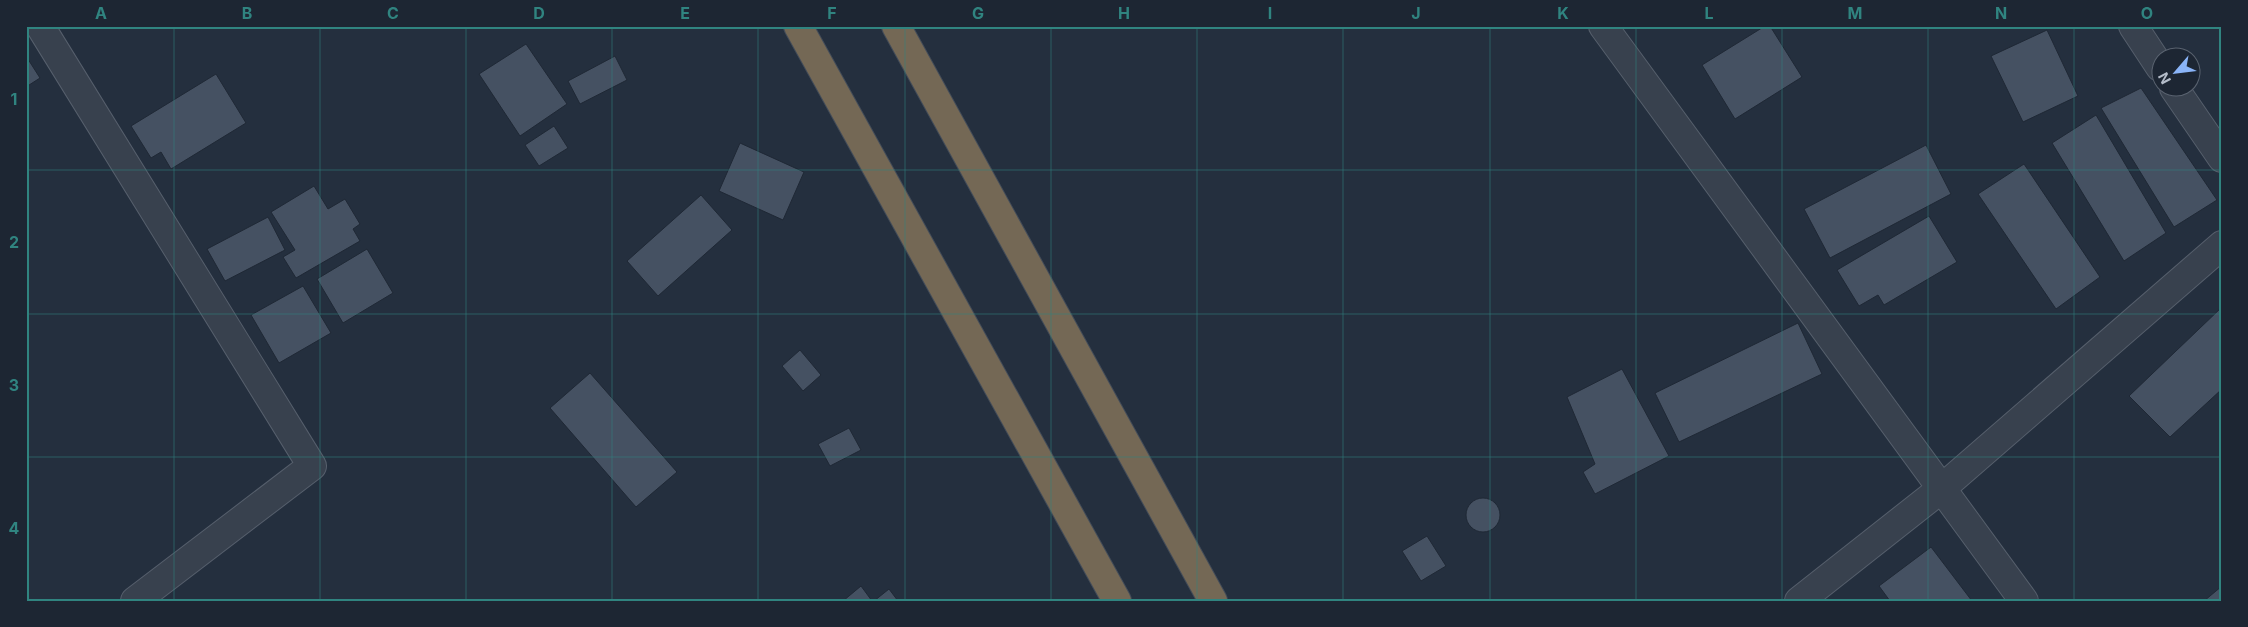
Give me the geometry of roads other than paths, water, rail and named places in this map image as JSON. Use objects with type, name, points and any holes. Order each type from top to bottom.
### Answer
[{"type":"highway","points":[[798,26],[1117,601]]},
{"type":"highway","points":[[896,26],[1213,601]]},
{"type":"street","points":[[40,26],[312,466],[135,601]]},
{"type":"street","points":[[1603,26],[2024,601]]},
{"type":"street","points":[[2133,26],[2150,52]]},
{"type":"street","points":[[2181,98],[2222,158]]},
{"type":"street","points":[[1799,601],[1941,489],[2222,245]]}]
